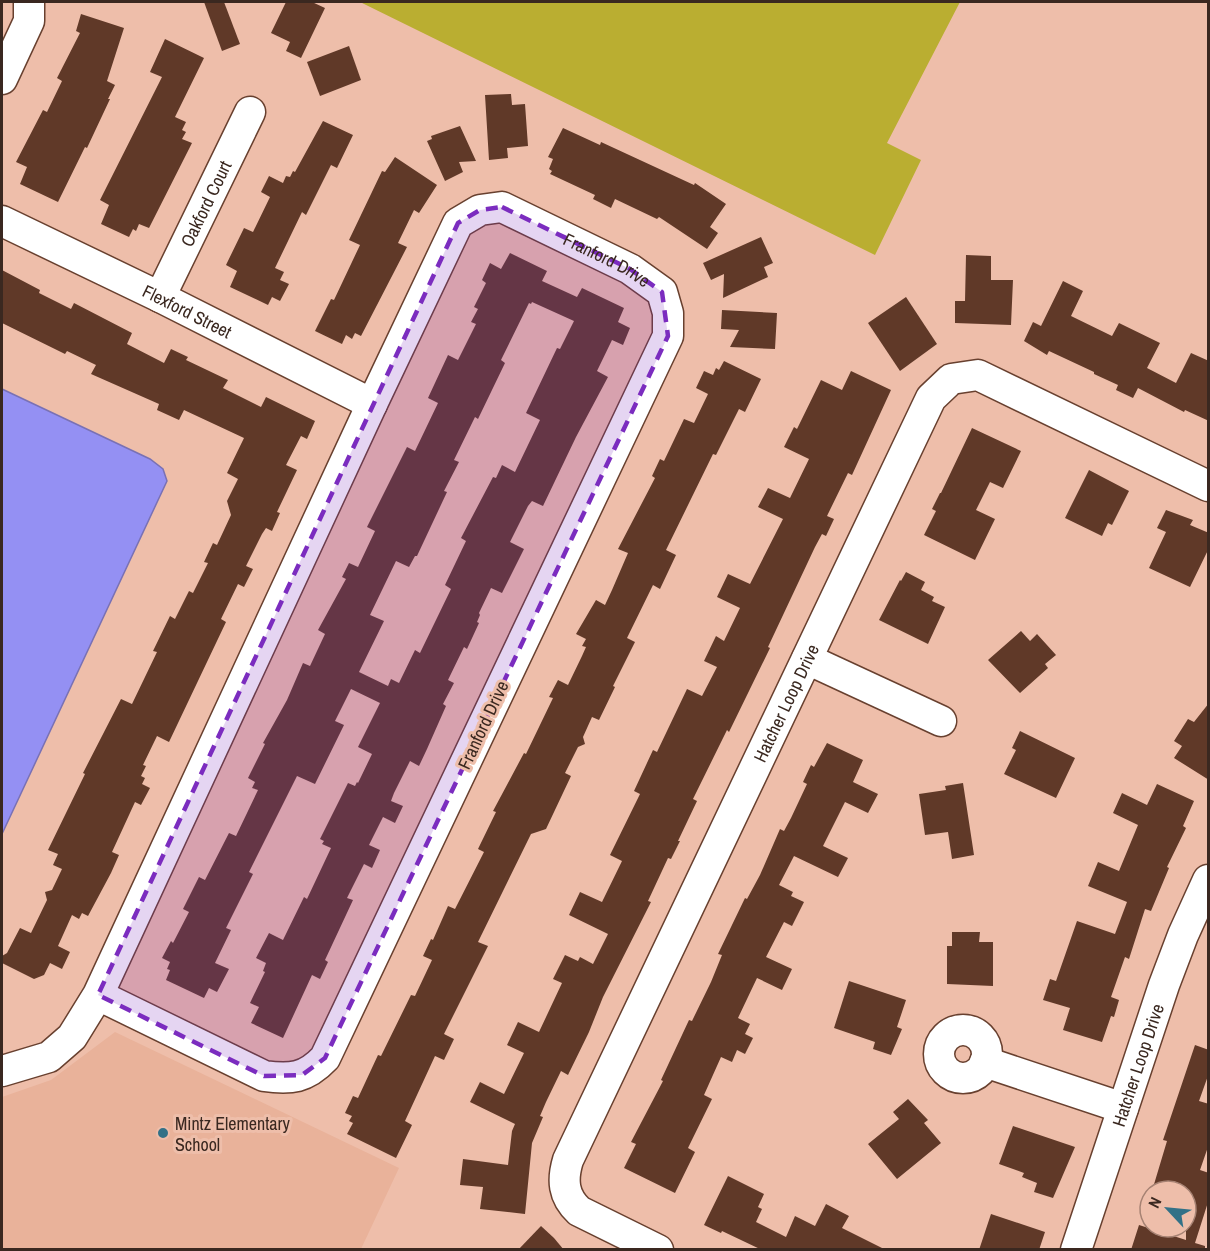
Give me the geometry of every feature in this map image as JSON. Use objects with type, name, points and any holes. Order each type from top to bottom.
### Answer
[{"type":"street","points":[[2,79],[29,21],[29,2]]},
{"type":"street","name":"Oakford Court","points":[[160,297],[250,112]]},
{"type":"street","name":"Franford Drive","points":[[2,1071],[49,1057],[72,1037],[99,995],[372,404],[458,224],[480,210],[502,207],[630,269],[662,292],[668,313],[668,336],[325,1058],[314,1069],[302,1075],[283,1078],[264,1076],[99,995]]},
{"type":"street","name":"Flexford Street","points":[[2,220],[372,404]]},
{"type":"street","name":"Hatcher Loop Drive","points":[[658,1250],[579,1211],[568,1197],[563,1176],[568,1160],[931,398],[951,380],[978,375],[1209,486]]},
{"type":"street","points":[[807,659],[942,721]]},
{"type":"street","name":"Hatcher Loop Drive","points":[[1076,1250],[1164,985],[1183,935],[1208,882]]},
{"type":"street","points":[[985,1062],[1122,1108]]},
{"type":"highlighted area","points":[[502,207],[630,269],[662,292],[668,336],[325,1058],[302,1075],[264,1076],[98,995],[458,223],[480,210]]},
{"type":"shaded area","points":[[360,2],[960,2],[887,143],[921,160],[875,255]]},
{"type":"shaded area","points":[[2,389],[150,459],[163,469],[167,481],[2,834]]},
{"type":"shaded area","name":"Mintz Elementary School","points":[[115,1032],[399,1168],[361,1249],[2,1249],[2,1097],[51,1080]]},
{"type":"building","points":[[204,2],[224,2],[240,44],[222,51]]},
{"type":"building","points":[[286,2],[312,2],[325,8],[301,58],[286,51],[290,42],[271,33]]},
{"type":"building","points":[[81,14],[124,28],[107,81],[115,85],[108,99],[110,99],[58,202],[20,184],[27,167],[16,162],[43,110],[47,112],[62,81],[57,78],[80,33],[76,31]]},
{"type":"building","points":[[165,39],[204,58],[175,117],[186,122],[182,130],[186,132],[182,139],[192,143],[149,228],[139,224],[136,231],[133,229],[129,237],[101,224],[109,205],[100,200],[162,77],[150,72]]},
{"type":"building","points":[[349,46],[361,80],[320,96],[307,62]]},
{"type":"building","points":[[511,94],[512,105],[525,104],[528,146],[507,148],[508,158],[489,160],[485,95]]},
{"type":"building","points":[[323,121],[353,135],[337,168],[331,165],[306,215],[302,212],[275,268],[284,272],[280,280],[289,284],[280,301],[272,297],[268,305],[230,287],[237,271],[226,265],[244,228],[253,232],[270,197],[261,192],[269,176],[283,183],[286,176],[290,177],[293,171],[295,172]]},
{"type":"building","points":[[460,126],[476,161],[459,162],[463,172],[445,181],[427,141],[432,139],[431,136]]},
{"type":"building","points":[[563,128],[600,145],[601,142],[694,185],[695,183],[726,204],[710,227],[718,233],[707,249],[659,217],[657,219],[615,199],[611,208],[593,199],[595,195],[550,174],[552,171],[549,169],[553,159],[548,157]]},
{"type":"building","points":[[395,157],[437,185],[419,213],[414,210],[398,243],[407,247],[361,336],[355,333],[352,339],[346,335],[342,344],[315,331],[331,299],[334,300],[360,245],[349,240],[382,171],[385,172]]},
{"type":"building","points":[[761,237],[773,263],[764,267],[768,277],[723,298],[724,274],[711,280],[703,263]]},
{"type":"building","points":[[510,253],[547,271],[542,281],[577,297],[582,288],[624,308],[618,322],[630,328],[623,345],[612,340],[597,371],[608,377],[543,506],[532,501],[510,542],[524,549],[502,593],[491,588],[479,613],[477,622],[479,623],[467,649],[464,647],[448,680],[454,683],[443,704],[446,706],[419,766],[410,761],[394,793],[391,801],[403,806],[395,823],[383,817],[369,845],[380,850],[372,868],[364,864],[347,898],[353,900],[325,960],[328,962],[320,979],[312,975],[283,1038],[251,1023],[259,1007],[250,1003],[265,972],[263,971],[266,963],[256,958],[269,933],[283,940],[304,897],[307,899],[331,848],[322,844],[324,841],[320,839],[348,783],[355,786],[358,783],[372,754],[358,747],[380,703],[351,689],[335,721],[344,725],[315,784],[297,776],[249,872],[253,874],[226,928],[231,930],[215,963],[229,969],[217,992],[209,988],[204,998],[166,980],[170,962],[162,958],[171,941],[173,943],[189,912],[183,909],[199,877],[205,880],[229,833],[236,836],[258,790],[252,788],[255,782],[248,778],[265,744],[263,743],[287,700],[303,663],[310,666],[325,634],[318,630],[346,579],[342,577],[349,563],[358,567],[375,531],[367,527],[407,447],[415,451],[438,403],[428,398],[448,355],[458,360],[476,324],[471,322],[478,309],[474,307],[486,283],[482,280],[490,263],[501,269]],"holes":[[[532,302],[574,321],[560,349],[557,348],[526,413],[540,420],[515,472],[502,465],[496,478],[493,477],[461,538],[466,541],[445,585],[451,589],[420,653],[415,650],[399,683],[391,679],[388,686],[359,672],[384,621],[370,615],[396,561],[409,567],[417,556],[447,492],[444,491],[459,462],[454,460],[475,417],[478,419],[505,363],[501,360],[529,303]]]},
{"type":"building","points":[[966,255],[991,256],[991,280],[1013,280],[1011,325],[955,323],[955,301],[965,301]]},
{"type":"building","points":[[2,270],[40,290],[39,293],[71,309],[74,303],[132,333],[127,344],[164,363],[171,349],[188,357],[186,360],[228,380],[223,388],[261,407],[266,397],[315,421],[307,439],[301,436],[286,465],[297,470],[277,512],[280,513],[272,531],[266,528],[262,534],[246,566],[253,569],[244,587],[238,584],[221,619],[226,622],[169,742],[157,736],[143,765],[146,766],[141,776],[145,778],[142,784],[150,788],[141,805],[135,802],[112,852],[119,855],[111,873],[88,916],[82,913],[79,919],[72,915],[58,946],[70,952],[62,969],[50,963],[44,975],[34,979],[2,963],[2,956],[7,953],[20,928],[31,933],[47,900],[45,892],[52,890],[62,869],[53,865],[58,854],[48,850],[85,774],[83,773],[121,699],[132,704],[157,652],[153,651],[170,616],[175,619],[189,591],[193,593],[208,563],[204,562],[213,543],[217,545],[231,515],[227,501],[238,479],[227,473],[244,438],[184,410],[179,420],[157,410],[159,404],[91,374],[96,365],[67,351],[65,354],[2,323]]},
{"type":"building","points":[[1063,281],[1083,291],[1071,316],[1112,336],[1119,323],[1160,343],[1147,368],[1176,383],[1191,353],[1209,361],[1209,421],[1185,410],[1184,412],[1138,388],[1133,398],[1116,390],[1118,385],[1094,372],[1049,351],[1047,355],[1024,341],[1033,322],[1041,326]]},
{"type":"building","points":[[906,297],[937,344],[900,371],[868,323]]},
{"type":"building","points":[[722,310],[777,313],[775,349],[730,347],[739,330],[721,329]]},
{"type":"building","points":[[724,361],[761,379],[745,412],[739,409],[716,455],[713,454],[666,550],[676,555],[660,589],[653,585],[627,638],[635,642],[599,720],[592,717],[583,737],[585,744],[578,747],[565,773],[571,776],[546,829],[531,834],[478,942],[488,946],[444,1034],[454,1039],[444,1060],[435,1056],[405,1121],[412,1125],[396,1158],[347,1134],[353,1123],[349,1121],[352,1116],[345,1113],[353,1096],[358,1098],[378,1055],[381,1056],[411,995],[415,996],[432,960],[423,956],[448,906],[455,909],[484,852],[478,849],[496,812],[493,811],[524,753],[526,754],[553,698],[549,697],[558,680],[568,685],[586,647],[582,646],[586,639],[576,634],[596,600],[605,605],[628,553],[618,549],[655,478],[652,476],[660,459],[664,461],[684,419],[694,423],[708,394],[696,388],[704,371],[713,375],[716,368],[719,370]]},
{"type":"building","points":[[851,371],[891,390],[852,475],[848,473],[827,516],[834,519],[826,536],[822,534],[815,547],[768,647],[770,648],[693,799],[697,801],[678,841],[680,841],[671,859],[668,858],[648,901],[651,902],[603,997],[568,1075],[561,1071],[546,1102],[540,1116],[543,1117],[532,1143],[525,1214],[480,1209],[483,1187],[460,1185],[463,1159],[508,1165],[515,1124],[470,1102],[480,1082],[504,1094],[524,1053],[507,1045],[518,1022],[539,1032],[562,983],[553,979],[565,955],[578,961],[580,957],[593,964],[608,934],[569,915],[580,892],[602,902],[622,861],[610,855],[640,794],[634,791],[653,750],[657,752],[687,689],[702,696],[717,667],[704,661],[716,636],[724,641],[740,608],[717,597],[728,574],[750,584],[783,519],[758,507],[768,488],[790,498],[809,459],[784,447],[794,427],[797,429],[821,380],[842,390]]},
{"type":"building","points":[[972,428],[1021,451],[1003,488],[990,482],[976,510],[995,519],[975,560],[924,535],[936,511],[932,509]]},
{"type":"building","points":[[1089,470],[1129,491],[1112,525],[1108,523],[1102,536],[1065,518]]},
{"type":"building","points":[[1166,510],[1193,520],[1190,525],[1209,533],[1209,548],[1190,587],[1149,568],[1166,532],[1157,528]]},
{"type":"building","points":[[906,572],[925,582],[921,590],[934,597],[932,601],[945,607],[928,644],[879,620]]},
{"type":"building","points":[[1021,631],[1030,641],[1037,634],[1056,655],[1045,664],[1048,668],[1020,693],[988,660]]},
{"type":"building","points":[[1209,703],[1209,780],[1174,758],[1182,746],[1174,741],[1188,719],[1194,722]]},
{"type":"building","points":[[1020,731],[1075,758],[1056,798],[1004,774],[1016,750],[1012,748]]},
{"type":"building","points":[[827,743],[863,760],[853,782],[878,794],[868,813],[845,802],[823,846],[848,858],[838,877],[794,856],[779,885],[793,892],[791,896],[804,902],[792,926],[784,922],[766,957],[792,969],[782,990],[757,978],[738,1018],[750,1024],[745,1034],[753,1038],[745,1054],[737,1050],[732,1062],[721,1057],[704,1095],[712,1099],[688,1148],[695,1152],[675,1193],[624,1168],[636,1144],[631,1142],[663,1081],[661,1080],[689,1020],[692,1021],[711,982],[722,955],[718,954],[745,898],[747,899],[760,875],[780,829],[784,831],[791,818],[807,784],[803,782],[811,765],[814,767]]},
{"type":"building","points":[[963,783],[974,855],[952,859],[948,832],[925,835],[919,794],[946,790],[945,786]]},
{"type":"building","points":[[1157,784],[1194,801],[1183,826],[1186,828],[1167,867],[1169,868],[1151,911],[1145,909],[1129,959],[1125,957],[1111,997],[1119,1000],[1102,1042],[1063,1030],[1070,1008],[1043,1000],[1050,979],[1056,981],[1077,921],[1115,934],[1127,902],[1088,886],[1098,862],[1119,871],[1138,825],[1113,813],[1122,793],[1147,805]]},
{"type":"building","points":[[952,932],[980,932],[979,942],[993,942],[993,986],[947,984],[947,946],[952,946]]},
{"type":"building","points":[[849,981],[906,1000],[897,1027],[902,1029],[891,1055],[873,1049],[875,1042],[834,1028]]},
{"type":"building","points":[[1195,1045],[1209,1050],[1209,1073],[1199,1101],[1209,1104],[1209,1144],[1200,1170],[1209,1173],[1209,1199],[1198,1234],[1198,1179],[1156,1179],[1167,1141],[1163,1140]]},
{"type":"building","points":[[908,1099],[928,1120],[924,1123],[941,1143],[897,1179],[868,1144],[899,1119],[893,1112]]},
{"type":"building","points":[[1013,1126],[1075,1147],[1053,1198],[1034,1192],[1037,1183],[1022,1177],[1024,1173],[999,1164]]},
{"type":"building","points":[[728,1176],[764,1194],[758,1207],[762,1209],[756,1222],[786,1237],[795,1216],[815,1226],[826,1204],[849,1216],[842,1228],[886,1250],[762,1250],[722,1231],[721,1233],[704,1225]]},
{"type":"building","points":[[991,1214],[1045,1232],[1039,1250],[979,1250]]},
{"type":"building","points":[[541,1226],[564,1250],[518,1250]]},
{"type":"building","points":[[1138,1228],[1138,1239],[1196,1239],[1195,1243],[1205,1246],[1205,1250],[1131,1250]]},
{"type":"place","name":"Mintz Elementary School","points":[[163,1133]]}]
